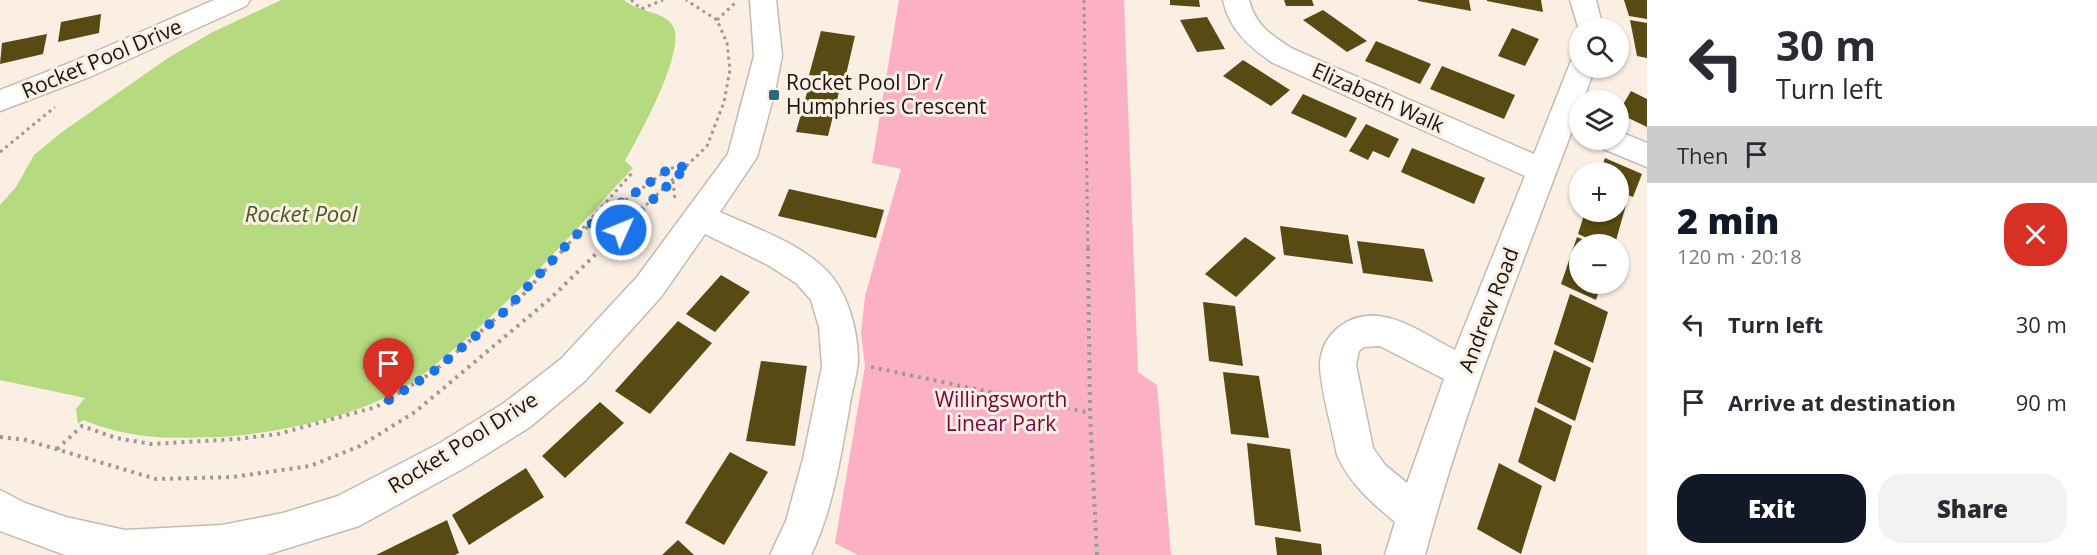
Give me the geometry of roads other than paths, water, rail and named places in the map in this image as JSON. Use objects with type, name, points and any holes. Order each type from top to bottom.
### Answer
[{"type":"street","name":"Rocket Pool Drive","points":[[0,100],[100,61],[237,0]]},
{"type":"street","name":"Rocket Pool Drive","points":[[5,523],[125,550],[222,545],[283,532],[345,513],[453,455],[517,416],[573,370],[649,287],[701,218],[742,157],[768,56],[763,0]]},
{"type":"street","name":"Elizabeth Walk","points":[[1236,0],[1238,14],[1252,34],[1283,56],[1542,171]]},
{"type":"street","points":[[1583,0],[1588,18]]},
{"type":"street","name":"Andrew Road","points":[[1405,555],[1416,515],[1465,372],[1542,171],[1569,124]]},
{"type":"street","points":[[1629,148],[1647,156]]},
{"type":"street","points":[[701,218],[746,238],[816,281],[831,306],[840,357],[818,476],[797,543],[790,555]]},
{"type":"street","points":[[1416,515],[1372,478],[1356,455],[1338,364],[1343,343],[1357,333],[1383,331],[1465,372]]},
{"type":"water","name":"Rocket Pool","points":[[281,0],[624,0],[669,21],[673,26],[675,38],[673,54],[659,94],[625,161],[633,168],[551,256],[487,320],[426,373],[381,400],[311,423],[261,433],[165,438],[117,431],[83,420],[78,424],[76,409],[85,398],[0,380],[0,205],[16,187],[34,155],[62,132],[168,58],[211,33]]},
{"type":"place","name":"Rocket Pool Dr / Humphries Crescent","points":[[774,95]]},
{"type":"park label","name":"Willingsworth Linear Park","points":[[1001,412]]}]
